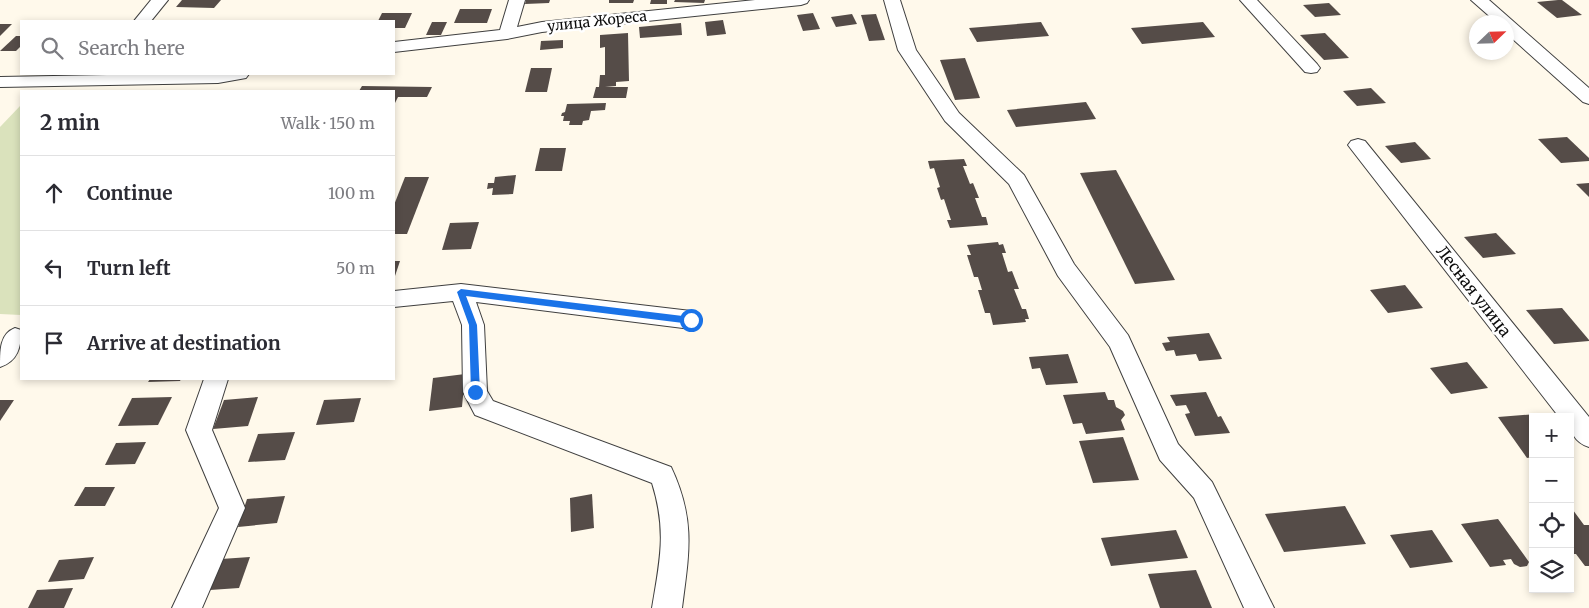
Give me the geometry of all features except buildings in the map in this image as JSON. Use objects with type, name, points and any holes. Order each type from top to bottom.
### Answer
[{"type":"street","points":[[143,20],[160,0]]},
{"type":"street","points":[[507,34],[517,0]]},
{"type":"street","name":"улица Жореса","points":[[395,47],[507,34],[542,27],[801,0]]},
{"type":"street","points":[[892,0],[907,50],[952,117],[1016,180],[1066,270],[1120,342],[1169,452],[1202,490],[1259,608]]},
{"type":"street","points":[[1248,0],[1311,68]]},
{"type":"street","points":[[1479,0],[1497,15]]},
{"type":"street","points":[[1514,30],[1589,98]]},
{"type":"street","points":[[0,96],[7,82],[94,77],[218,78],[234,75]]},
{"type":"street","name":"Лесная улица","points":[[1358,145],[1589,436]]},
{"type":"street","points":[[395,299],[461,292],[691,320]]},
{"type":"street","points":[[461,292],[473,325],[475,392],[484,408],[662,476],[673,508],[676,545],[667,608]]},
{"type":"street","points":[[0,357],[12,337]]},
{"type":"street","points":[[187,608],[232,508],[200,430],[216,380]]},
{"type":"green space","points":[[20,106],[20,315],[0,314],[0,127]]},
{"type":"route","points":[[475,392],[473,325],[461,292],[691,320]]}]
